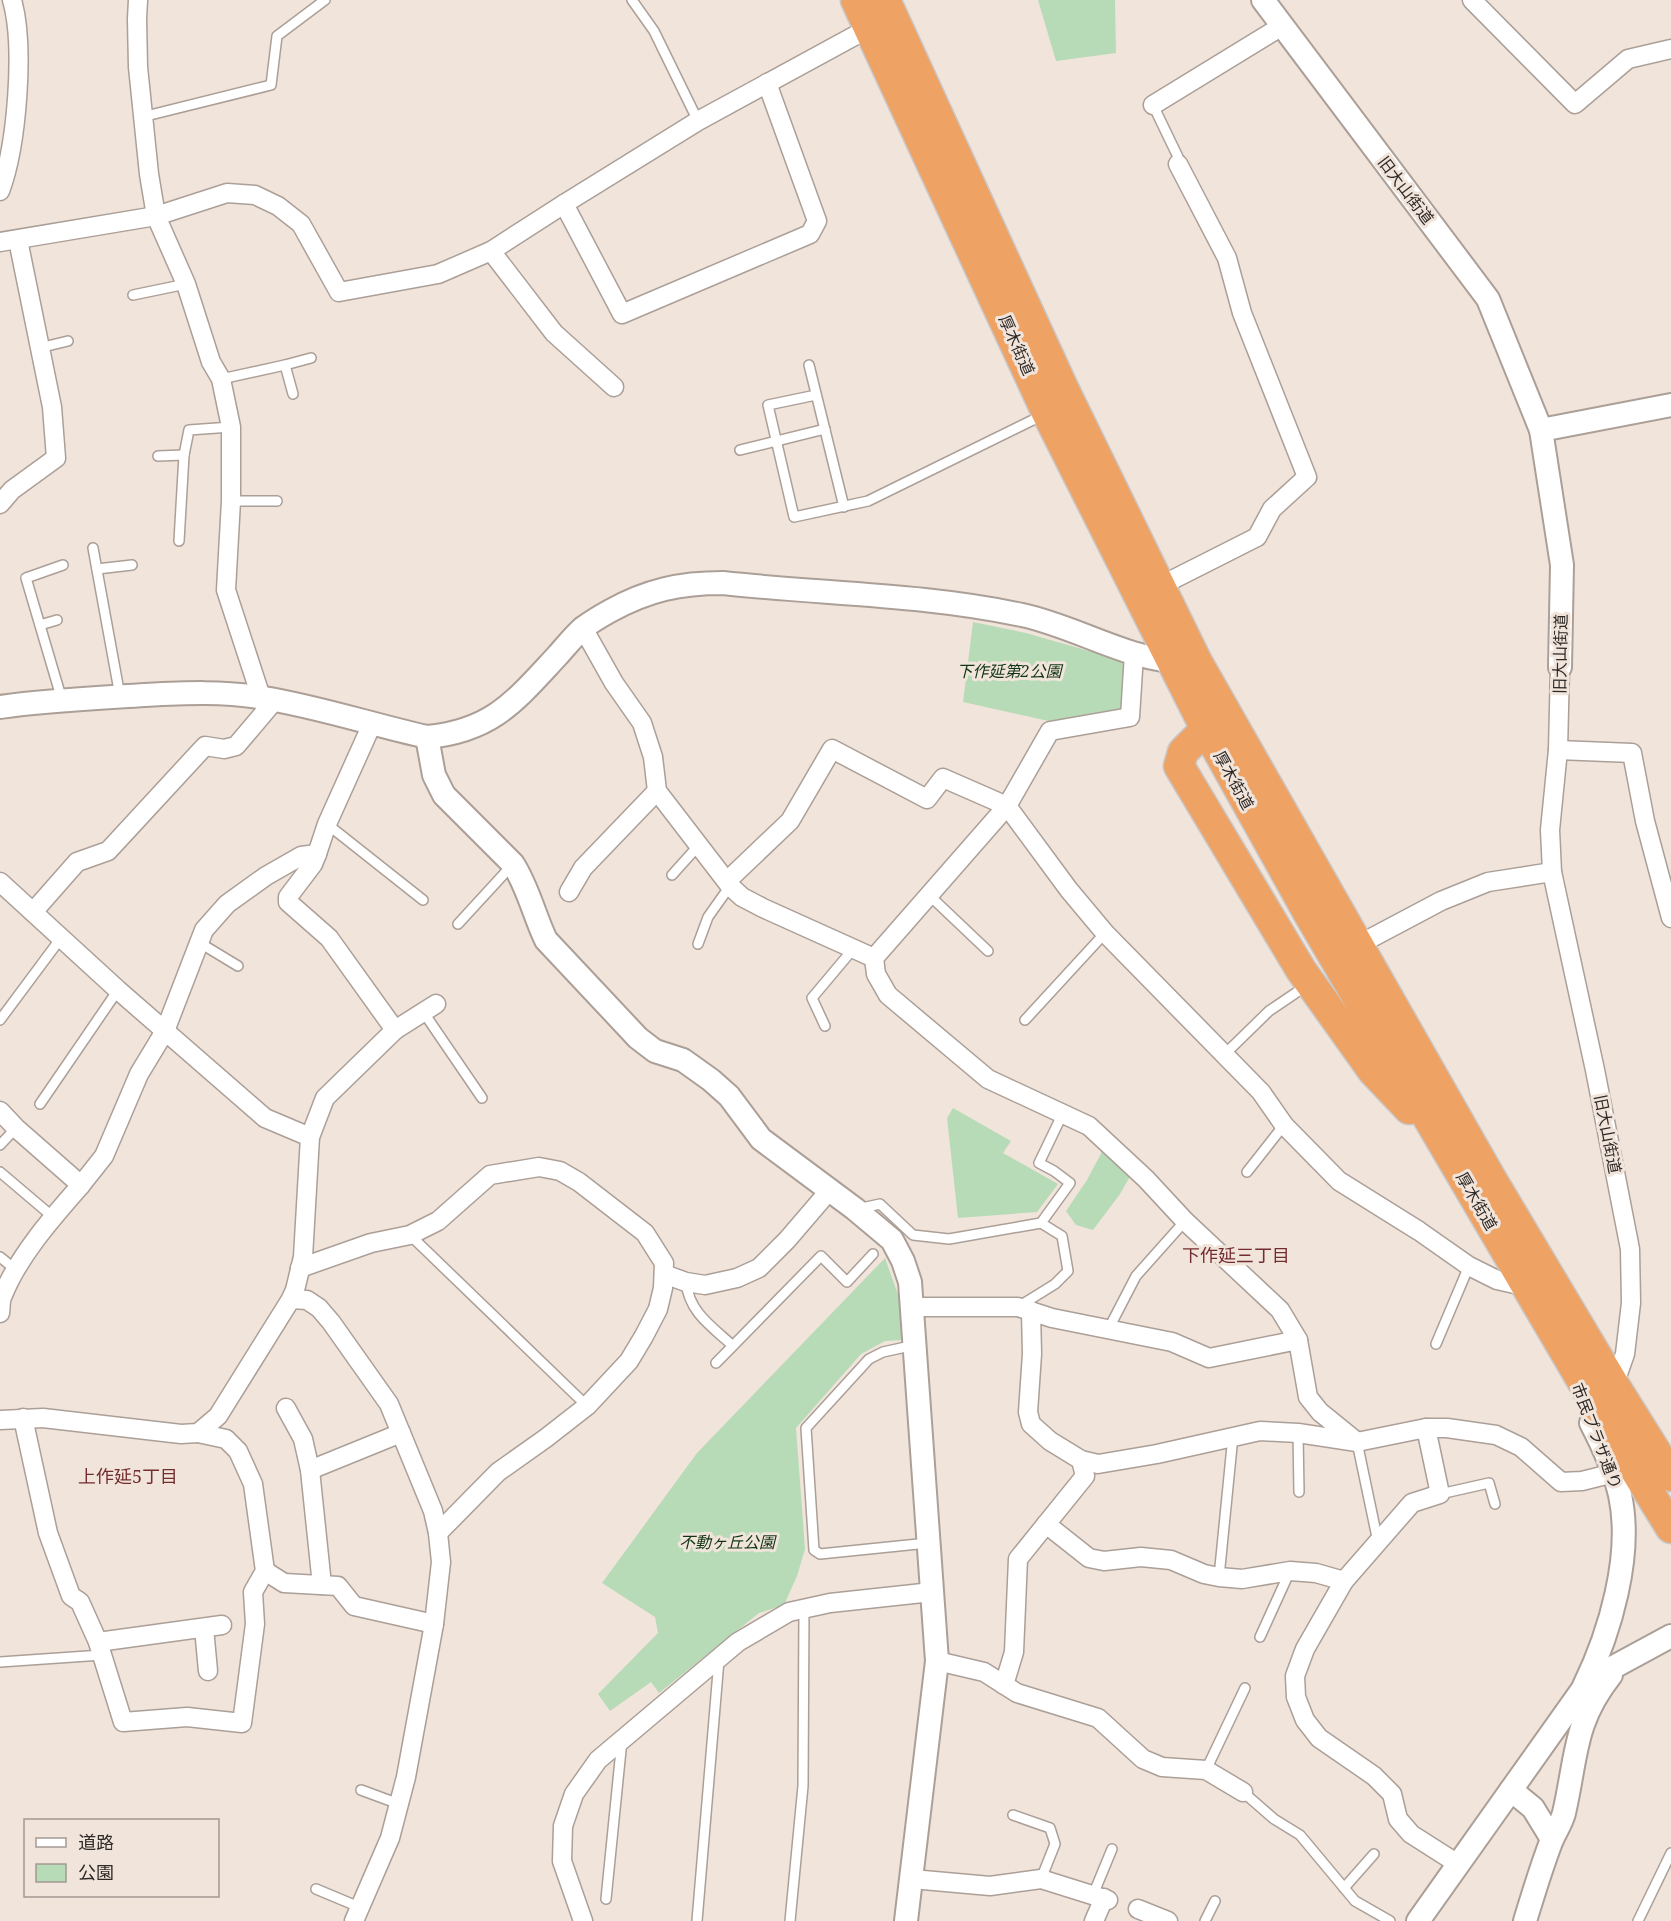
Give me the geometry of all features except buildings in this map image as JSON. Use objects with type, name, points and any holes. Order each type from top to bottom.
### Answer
[{"type":"highway","name":"厚木街道","points":[[856,0],[1047,413],[1185,662],[1358,945],[1478,1157],[1671,1476]]},
{"type":"highway","name":"厚木街道","points":[[885,0],[1058,379],[1160,586],[1206,729],[1310,916],[1615,1437],[1671,1528]]},
{"type":"highway","points":[[1206,729],[1183,752],[1179,766],[1301,970],[1373,1071],[1445,1146]]},
{"type":"street","points":[[0,191],[11,151],[17,97],[16,23],[12,0]]},
{"type":"street","points":[[138,0],[136,19],[142,117],[156,216],[186,284],[211,362],[221,379],[231,427],[231,501],[226,590],[268,699]]},
{"type":"street","name":"旧大山街道","points":[[1263,0],[1488,299],[1541,430],[1562,565],[1557,750],[1550,830],[1552,872],[1595,1070],[1630,1249],[1631,1303],[1625,1354],[1614,1385]]},
{"type":"street","points":[[1472,0],[1575,104],[1628,59],[1671,49]]},
{"type":"street","points":[[1153,105],[1281,26]]},
{"type":"street","points":[[0,504],[12,490],[56,458],[52,407],[39,348],[9,241],[156,216],[227,193],[255,195],[278,206],[302,224],[339,292],[438,274],[491,251],[698,121],[869,28]]},
{"type":"street","points":[[564,204],[622,314],[810,234],[817,221],[767,83]]},
{"type":"street","points":[[1160,586],[1257,537],[1272,509],[1307,477],[1242,313],[1227,258],[1178,164]]},
{"type":"street","points":[[491,251],[554,333],[615,387]]},
{"type":"street","points":[[1541,430],[1671,405]]},
{"type":"street","points":[[1,704],[120,696],[203,694],[268,699],[427,737],[449,735],[481,724],[509,706],[583,628],[634,598],[660,589],[696,583],[723,583],[911,599],[1001,612],[1024,616],[1084,634],[1134,654],[1185,662]]},
{"type":"street","points":[[583,628],[614,683],[642,723],[653,757],[657,791],[729,884],[742,897],[763,908],[874,958]]},
{"type":"street","points":[[1134,654],[1130,717],[1050,731],[1007,806],[874,958],[876,974],[888,995],[988,1079],[1089,1126],[1146,1179],[1185,1221],[1280,1310],[1298,1340],[1308,1397],[1320,1412],[1357,1442]]},
{"type":"street","points":[[33,912],[77,862],[108,851],[205,746],[224,749],[236,746],[268,699]]},
{"type":"street","points":[[372,724],[327,824],[313,864],[288,897],[288,902],[329,938],[395,1030]]},
{"type":"street","points":[[427,737],[434,775],[444,795],[513,864],[522,877],[536,920],[546,940],[638,1038],[655,1051],[683,1060],[711,1080],[729,1096],[761,1138],[892,1240],[903,1261],[910,1282],[937,1661],[906,1921]]},
{"type":"street","points":[[729,884],[790,821],[832,749],[927,799],[943,778],[1007,806],[1068,890],[1105,933],[1225,1054],[1261,1092],[1284,1125],[1340,1181],[1469,1266],[1497,1280],[1528,1287]]},
{"type":"street","points":[[1557,750],[1632,753],[1645,821],[1671,918]]},
{"type":"street","points":[[569,891],[583,868],[657,791]]},
{"type":"street","points":[[0,1313],[2,1297],[16,1270],[53,1217],[104,1156],[139,1074],[165,1031],[204,930],[227,904],[266,876],[301,856],[317,854]]},
{"type":"street","points":[[1358,945],[1441,901],[1488,882],[1552,872]]},
{"type":"street","points":[[0,882],[118,990],[265,1118],[310,1137]]},
{"type":"street","points":[[198,1433],[218,1416],[295,1290],[303,1257],[310,1137],[325,1098],[395,1030],[430,1009]]},
{"type":"street","points":[[0,1111],[81,1185]]},
{"type":"street","points":[[300,1268],[371,1243],[410,1235],[438,1221],[490,1175],[539,1167],[560,1171],[579,1182],[645,1233],[664,1263],[658,1309],[629,1361],[587,1406],[498,1472],[438,1533]]},
{"type":"street","points":[[664,1274],[686,1282],[705,1285],[737,1278],[759,1268],[788,1240],[829,1191]]},
{"type":"street","points":[[291,1299],[307,1300],[319,1308],[389,1404],[433,1511],[438,1533],[441,1562],[434,1624],[406,1777],[390,1838],[357,1914]]},
{"type":"street","points":[[912,1307],[1025,1309],[1052,1318],[1172,1341],[1209,1358],[1298,1340]]},
{"type":"street","points":[[1025,1309],[1032,1354],[1028,1413],[1031,1425],[1050,1441],[1082,1460],[1098,1464],[1157,1454],[1260,1431],[1298,1433],[1357,1442],[1426,1428],[1448,1428],[1496,1435],[1521,1447],[1561,1482],[1614,1473]]},
{"type":"street","name":"市民プラザ通り","points":[[1425,1920],[1458,1864],[1582,1690],[1595,1663],[1618,1587],[1622,1559],[1620,1497],[1607,1453],[1581,1404],[1568,1356]]},
{"type":"street","points":[[286,1408],[303,1439],[310,1470],[322,1585]]},
{"type":"street","points":[[0,1420],[23,1418],[43,1418],[181,1434],[198,1433],[226,1439],[238,1451],[253,1485],[265,1571],[254,1592],[255,1624],[242,1724],[187,1717],[123,1722],[100,1649],[80,1602],[71,1596],[48,1533],[23,1418]]},
{"type":"street","points":[[1426,1428],[1440,1494],[1412,1503],[1344,1581],[1305,1649],[1295,1676],[1296,1697],[1305,1720],[1319,1738],[1374,1776],[1392,1794],[1398,1820],[1411,1834],[1458,1864]]},
{"type":"street","points":[[310,1470],[401,1432]]},
{"type":"street","points":[[1004,1685],[1014,1652],[1018,1559],[1085,1476],[1082,1460]]},
{"type":"street","points":[[1046,1524],[1089,1558],[1104,1561],[1141,1557],[1171,1560],[1204,1574],[1219,1577],[1242,1579],[1290,1571],[1316,1573],[1344,1581]]},
{"type":"street","points":[[265,1571],[284,1583],[338,1586],[354,1606],[434,1624]]},
{"type":"street","points":[[583,1921],[562,1861],[563,1826],[574,1794],[598,1760],[738,1641],[789,1612],[804,1608],[932,1592]]},
{"type":"street","points":[[100,1649],[213,1627],[208,1671]]},
{"type":"street","name":"市民プラザ通り","points":[[1582,1690],[1597,1677],[1629,1657],[1671,1636]]},
{"type":"street","name":"市民プラザ通り","points":[[1552,1839],[1560,1827],[1564,1814],[1576,1745],[1585,1716],[1600,1689],[1629,1657]]},
{"type":"street","points":[[937,1661],[984,1672],[1017,1693],[1098,1718],[1143,1759],[1162,1767],[1206,1770],[1243,1792]]},
{"type":"street","points":[[1511,1790],[1533,1808],[1552,1839],[1525,1921]]},
{"type":"street","points":[[912,1879],[990,1886],[1041,1879],[1102,1898],[1094,1921]]},
{"type":"street","points":[[1138,1910],[1168,1921]]},
{"type":"lane","points":[[142,117],[271,85],[277,36],[325,0]]},
{"type":"lane","points":[[632,0],[654,31],[698,121]]},
{"type":"lane","points":[[1153,105],[1178,157],[1178,164]]},
{"type":"lane","points":[[133,295],[186,284]]},
{"type":"lane","points":[[39,348],[68,341]]},
{"type":"lane","points":[[221,379],[310,358]]},
{"type":"lane","points":[[285,365],[293,394]]},
{"type":"lane","points":[[809,365],[844,507]]},
{"type":"lane","points":[[816,395],[768,405],[794,517],[868,501],[1047,413]]},
{"type":"lane","points":[[179,541],[184,455],[189,430],[231,427]]},
{"type":"lane","points":[[740,450],[825,429]]},
{"type":"lane","points":[[158,456],[184,455]]},
{"type":"lane","points":[[231,501],[277,501]]},
{"type":"lane","points":[[93,548],[120,696]]},
{"type":"lane","points":[[62,700],[26,578],[63,565]]},
{"type":"lane","points":[[97,569],[132,565]]},
{"type":"lane","points":[[40,626],[57,620]]},
{"type":"lane","points":[[327,824],[423,900]]},
{"type":"lane","points":[[672,875],[699,845]]},
{"type":"lane","points":[[458,924],[513,864]]},
{"type":"lane","points":[[698,944],[708,917],[729,884]]},
{"type":"lane","points":[[929,895],[988,951]]},
{"type":"lane","points":[[1025,1020],[1105,933]]},
{"type":"lane","points":[[0,1020],[61,938]]},
{"type":"lane","points":[[200,943],[238,966]]},
{"type":"lane","points":[[825,1026],[812,998],[854,948]]},
{"type":"lane","points":[[1225,1054],[1269,1011],[1303,988],[1301,970]]},
{"type":"lane","points":[[40,1104],[118,990]]},
{"type":"lane","points":[[430,1009],[482,1098]]},
{"type":"lane","points":[[1041,1223],[1070,1182],[1039,1163],[1063,1113]]},
{"type":"lane","points":[[1247,1172],[1284,1125]]},
{"type":"lane","points":[[0,1145],[16,1128]]},
{"type":"lane","points":[[0,1172],[53,1217]]},
{"type":"lane","points":[[855,1209],[880,1204],[913,1235],[949,1239],[1041,1223],[1062,1236],[1068,1271],[1025,1309]]},
{"type":"lane","points":[[1108,1330],[1136,1276],[1185,1221]]},
{"type":"lane","points":[[410,1235],[587,1406]]},
{"type":"lane","points":[[716,1363],[821,1256],[847,1282],[873,1254]]},
{"type":"lane","points":[[0,1257],[16,1270]]},
{"type":"lane","points":[[1436,1344],[1469,1266]]},
{"type":"lane","points":[[686,1282],[687,1295],[698,1313],[732,1345]]},
{"type":"lane","points":[[915,1345],[883,1352],[869,1359],[806,1428],[813,1539],[814,1550],[820,1554],[928,1543]]},
{"type":"lane","points":[[1298,1433],[1299,1492]]},
{"type":"lane","points":[[1219,1577],[1233,1436]]},
{"type":"lane","points":[[1357,1442],[1378,1542]]},
{"type":"lane","points":[[1440,1494],[1489,1482],[1495,1504]]},
{"type":"lane","points":[[1260,1637],[1290,1571]]},
{"type":"lane","points":[[790,1921],[803,1786],[804,1608]]},
{"type":"lane","points":[[0,1662],[100,1649]]},
{"type":"lane","points":[[697,1921],[719,1658]]},
{"type":"lane","points":[[1206,1770],[1245,1688]]},
{"type":"lane","points":[[606,1899],[622,1740]]},
{"type":"lane","points":[[361,1790],[399,1804]]},
{"type":"lane","points":[[1243,1792],[1274,1819],[1300,1835],[1355,1901],[1390,1921]]},
{"type":"lane","points":[[1014,1815],[1050,1828],[1055,1844],[1041,1879]]},
{"type":"lane","points":[[1102,1898],[1112,1849]]},
{"type":"lane","points":[[1344,1888],[1374,1854]]},
{"type":"lane","points":[[1638,1921],[1671,1854]]},
{"type":"lane","points":[[316,1889],[357,1914]]},
{"type":"lane","points":[[1205,1921],[1215,1901]]},
{"type":"green space","points":[[1038,0],[1115,0],[1116,53],[1056,61]]},
{"type":"green space","name":"下作延第2公園","points":[[973,622],[1026,633],[1124,661],[1122,706],[1116,713],[1053,722],[963,702]]},
{"type":"green space","points":[[953,1108],[1011,1141],[1003,1153],[1058,1184],[1037,1212],[958,1218],[947,1118]]},
{"type":"green space","points":[[1104,1148],[1132,1173],[1120,1194],[1093,1230],[1076,1225],[1066,1211],[1087,1180]]},
{"type":"green space","name":"不動ヶ丘公園","points":[[885,1258],[901,1303],[903,1340],[885,1341],[861,1354],[796,1428],[805,1549],[797,1576],[784,1605],[759,1613],[659,1693],[651,1682],[610,1711],[598,1694],[658,1633],[655,1617],[602,1583],[697,1453]]},
{"type":"district","name":"下作延三丁目","points":[[1236,1255]]},
{"type":"district","name":"上作延5丁目","points":[[128,1476]]}]
